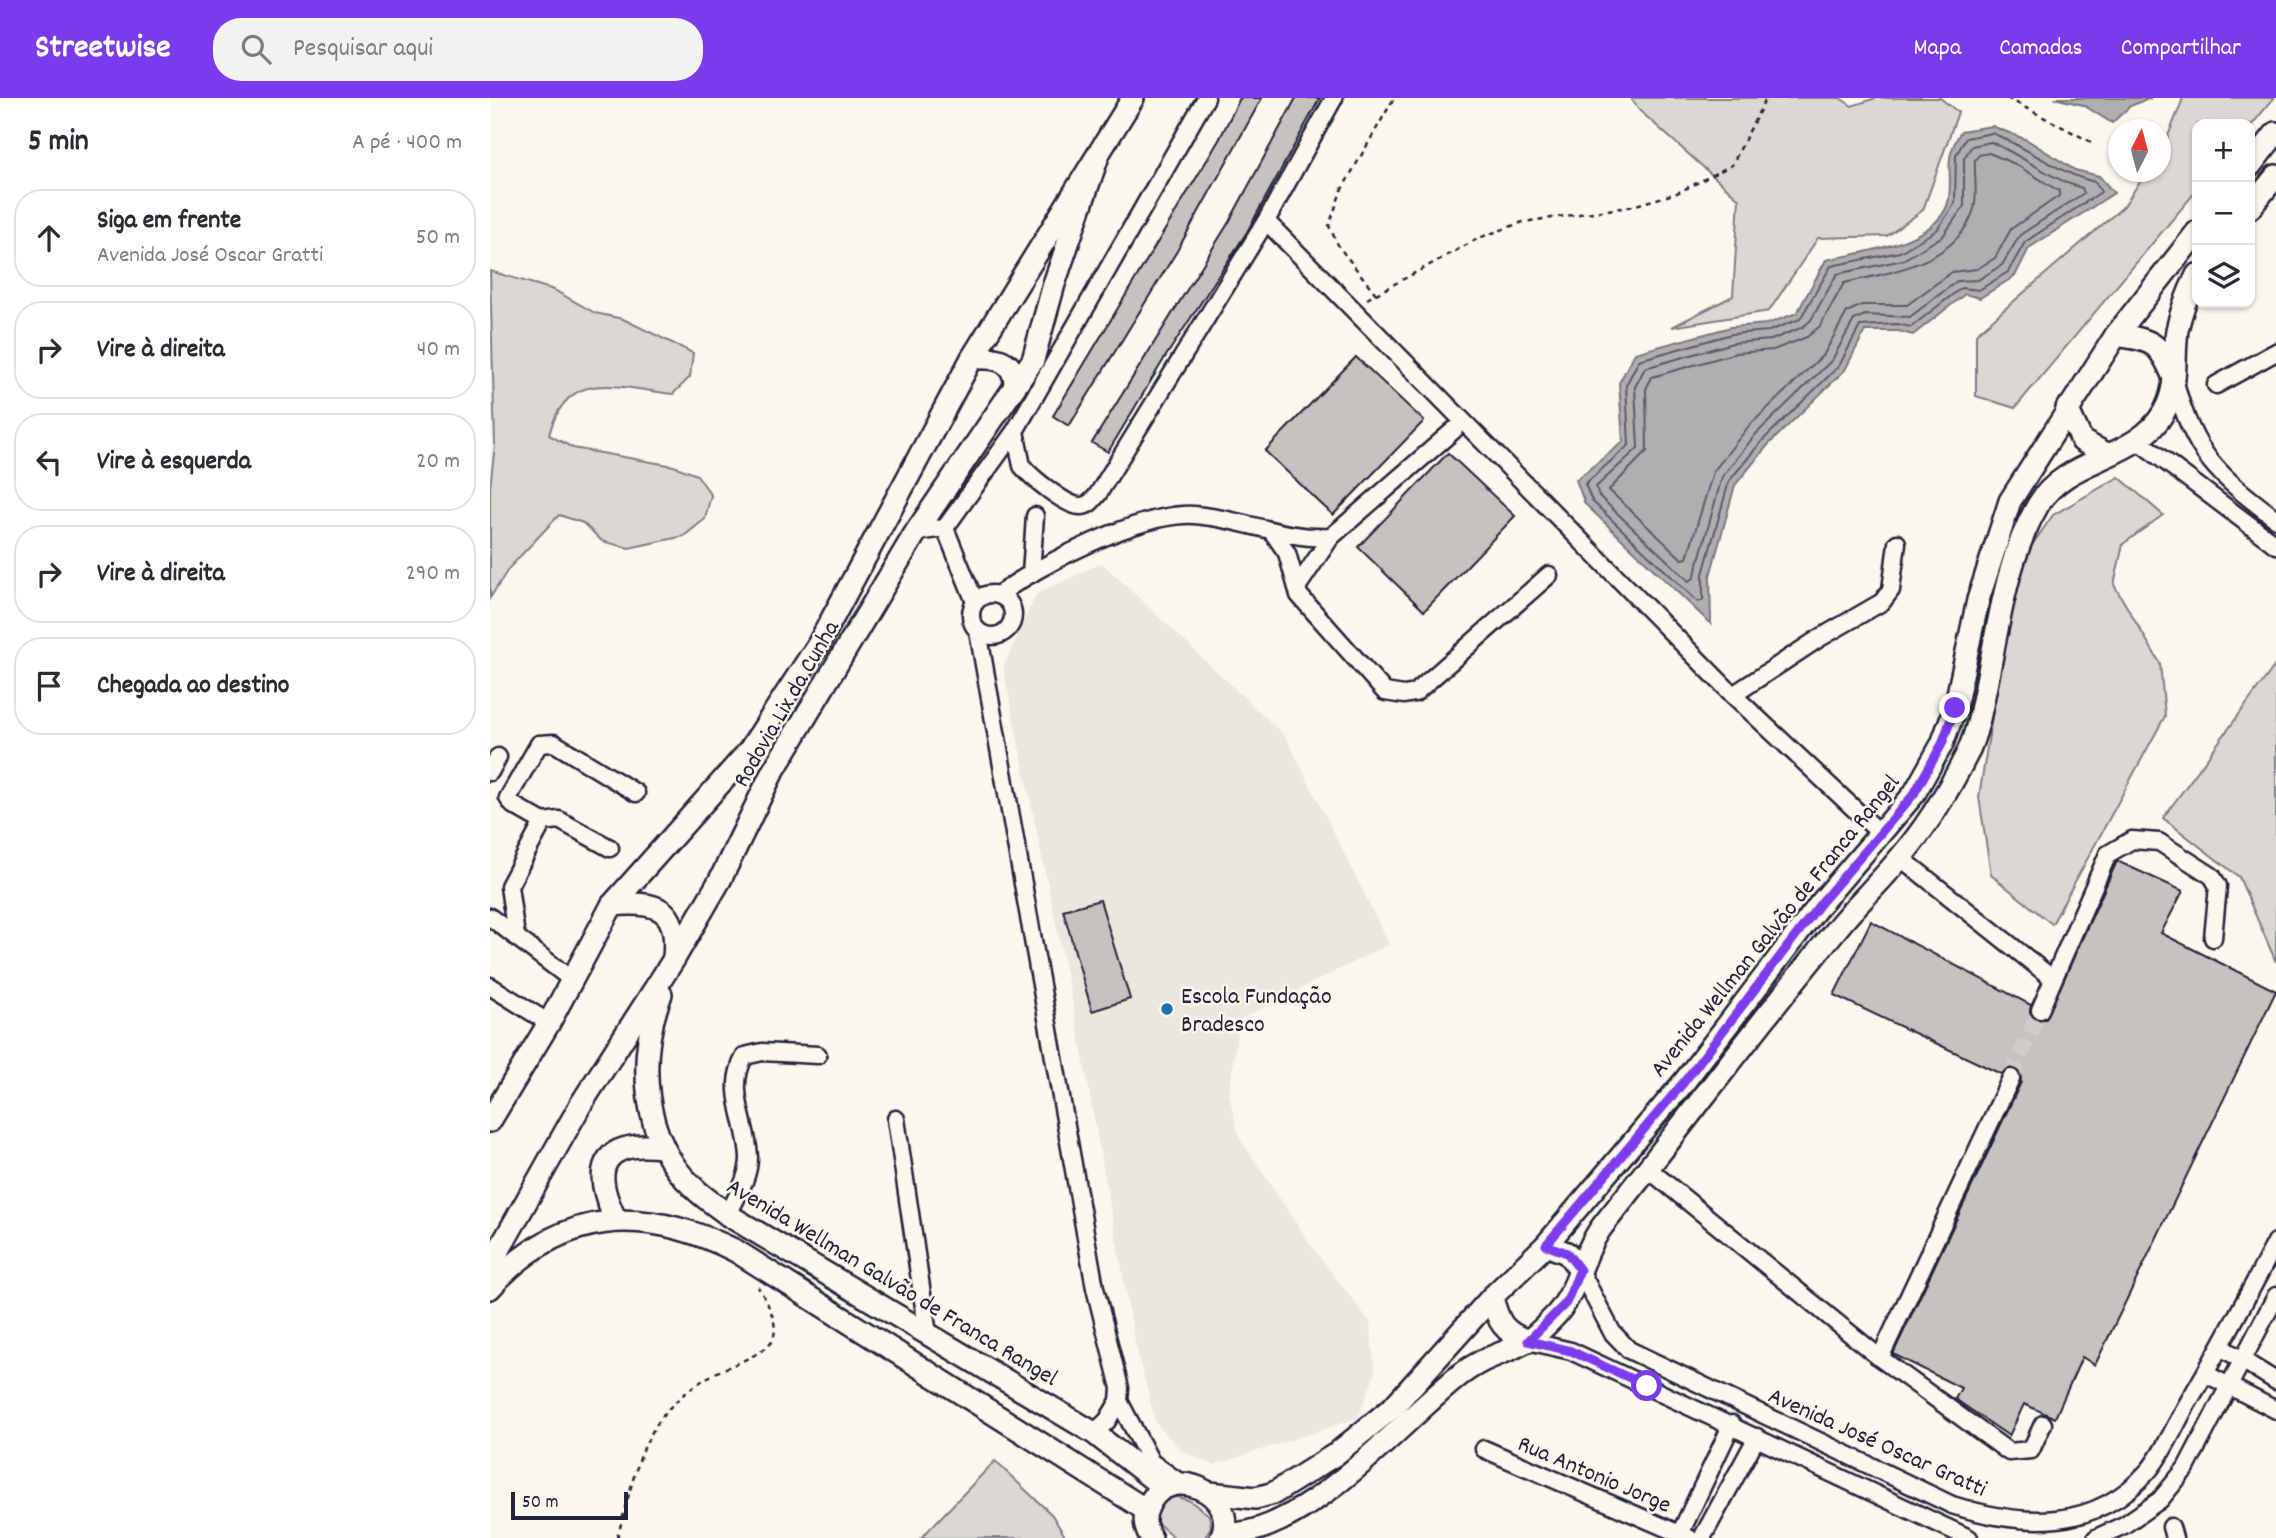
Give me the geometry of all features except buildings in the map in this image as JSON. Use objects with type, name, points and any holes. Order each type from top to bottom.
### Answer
[{"type":"main road","name":"Rodovia Lix da Cunha","points":[[490,1121],[549,1023],[612,905],[749,751],[818,645],[972,358],[1133,98]]},
{"type":"main road","points":[[2255,160],[2276,133]]},
{"type":"main road","name":"Rodovia Lix da Cunha","points":[[490,1266],[581,1104],[674,959],[720,880],[772,773],[916,532],[1037,349],[1054,284],[1098,156]]},
{"type":"main road","points":[[2255,202],[2276,176]]},
{"type":"main road","name":"Avenida Wellman Galvão de Franca Rangel","points":[[674,959],[647,1036],[648,1099],[663,1147],[692,1187],[728,1215],[1094,1433],[1172,1485],[1256,1498],[1275,1493],[1336,1454],[1393,1406],[1492,1297],[1546,1245],[1684,1082],[1820,904],[1914,794],[1942,744],[1955,708],[1978,600],[2010,501],[2116,335],[2192,238]]},
{"type":"main road","points":[[1210,1493],[1223,1511],[1222,1536],[1256,1532],[1308,1507],[1357,1471],[1465,1371],[1483,1358],[1528,1341],[1566,1303],[1600,1228],[1844,919],[1901,858],[1934,810],[1968,751],[1980,718],[2001,607],[2016,555],[2033,514],[2059,479],[2137,440],[2163,413],[2175,382],[2177,331],[2192,285]]},
{"type":"main road","points":[[2116,335],[2144,338],[2154,343],[2161,351],[2175,382]]},
{"type":"main road","points":[[972,358],[995,357],[1003,361],[1014,372],[1015,385]]},
{"type":"main road","points":[[2067,408],[2082,441],[2107,454]]},
{"type":"main road","points":[[612,905],[647,905],[660,908],[671,918],[675,928],[674,959]]},
{"type":"main road","points":[[616,1220],[601,1184],[608,1160],[619,1151],[631,1147],[663,1147]]},
{"type":"main road","points":[[490,1288],[531,1248],[563,1232],[616,1220],[670,1225],[706,1236],[736,1251],[1146,1510]]},
{"type":"main road","points":[[1546,1245],[1567,1253],[1580,1270]]},
{"type":"main road","points":[[1492,1297],[1500,1324],[1512,1335],[1528,1341]]},
{"type":"main road","points":[[1151,1538],[1145,1521],[1146,1510],[1152,1498],[1172,1485]]},
{"type":"street","points":[[916,532],[944,528],[1015,431],[1206,98]]},
{"type":"street","points":[[1015,431],[1019,458],[1026,471],[1068,503],[1080,506],[1090,504],[1266,221],[1335,98]]},
{"type":"street","points":[[1266,221],[1733,695],[1881,834]]},
{"type":"street","points":[[2216,385],[2276,352]]},
{"type":"street","points":[[2175,382],[2185,419],[2205,455],[2236,488],[2276,519]]},
{"type":"street","points":[[1298,586],[1331,537],[1454,430]]},
{"type":"street","points":[[2137,440],[2276,545]]},
{"type":"street","points":[[962,464],[968,495]]},
{"type":"street","points":[[975,602],[981,597],[998,595],[1031,574],[1106,537],[1165,518],[1193,515],[1273,533],[1331,537]]},
{"type":"street","points":[[1031,574],[1035,516]]},
{"type":"street","points":[[944,528],[975,602],[971,619],[978,631],[1095,1289],[1119,1388],[1119,1401],[1151,1462],[1172,1485]]},
{"type":"street","points":[[1273,533],[1287,553],[1306,603],[1385,692],[1404,695],[1415,693],[1549,575]]},
{"type":"street","points":[[1733,695],[1818,639],[1882,602],[1891,590],[1896,543]]},
{"type":"street","points":[[978,631],[992,637],[1007,631],[1011,625],[1013,611],[1005,598],[998,595]]},
{"type":"street","points":[[610,848],[559,820],[543,822],[513,806],[509,798],[539,744],[554,743],[636,793]]},
{"type":"street","points":[[490,772],[498,757]]},
{"type":"street","points":[[516,936],[509,886],[543,822]]},
{"type":"street","points":[[2040,1010],[2108,854],[2132,839],[2159,842],[2212,876],[2218,886],[2213,938]]},
{"type":"street","points":[[1901,858],[2053,979]]},
{"type":"street","points":[[490,917],[572,980]]},
{"type":"street","points":[[490,986],[549,1023]]},
{"type":"street","points":[[728,1215],[747,1172],[749,1157],[735,1080],[739,1066],[745,1056],[762,1052],[818,1055]]},
{"type":"street","points":[[1880,1358],[2011,1078]]},
{"type":"street","points":[[896,1119],[928,1334]]},
{"type":"street","points":[[1647,1168],[1880,1358],[2009,1452],[2031,1450],[2043,1424]]},
{"type":"street","name":"Avenida José Oscar Gratti","points":[[1580,1270],[1612,1332],[1629,1350],[1952,1505],[1992,1518],[2032,1522],[2061,1519],[2117,1499],[2149,1470],[2206,1374],[2276,1242]]},
{"type":"street","points":[[2096,1538],[2124,1525],[2161,1500],[2197,1449],[2276,1296]]},
{"type":"street","name":"Avenida José Oscar Gratti","points":[[1528,1341],[1571,1351],[1732,1424],[1969,1538]]},
{"type":"street","points":[[2221,1347],[2245,1359],[2276,1381]]},
{"type":"street","points":[[2206,1374],[2276,1410]]},
{"type":"street","points":[[1094,1433],[1107,1421],[1119,1401]]},
{"type":"street","points":[[1682,1537],[1732,1424]]},
{"type":"street","points":[[1702,1538],[1757,1437]]},
{"type":"street","name":"Rua Antonio Jorge","points":[[1484,1450],[1682,1537]]},
{"type":"path","points":[[1376,294],[1339,247],[1329,226],[1341,191],[1394,98]]},
{"type":"path","points":[[1351,307],[1479,238],[1523,222],[1629,207],[1688,188],[1732,165],[1766,98]]},
{"type":"path","points":[[2007,98],[2091,142]]},
{"type":"path","points":[[617,1538],[636,1464],[647,1437],[664,1414],[707,1377],[759,1353],[772,1342],[775,1329],[757,1284]]},
{"type":"shaded area","points":[[1631,98],[1840,98],[1852,106],[1876,98],[1940,98],[1958,112],[1923,210],[1887,236],[1818,238],[1769,311],[1672,327],[1733,296],[1739,199],[1639,110]]},
{"type":"shaded area","points":[[2183,98],[2274,98],[2255,121],[2192,119],[2192,196],[2015,408],[1976,396],[1976,334],[2124,206],[2140,182],[2171,182],[2171,130]]},
{"type":"shaded area","points":[[490,271],[554,290],[595,313],[623,319],[693,353],[690,377],[673,394],[614,386],[597,386],[582,390],[568,399],[557,413],[549,435],[573,448],[674,466],[697,475],[711,495],[705,519],[684,536],[629,548],[602,541],[583,523],[559,515],[509,568],[490,598],[490,488],[495,444]]},
{"type":"shaded area","points":[[2119,477],[2163,515],[2123,544],[2114,585],[2160,663],[2165,716],[2052,924],[1991,875],[1979,797],[2016,568],[2053,515]]},
{"type":"shaded area","name":"Escola Fundação Bradesco","points":[[1102,563],[1286,737],[1389,944],[1239,1020],[1229,1095],[1239,1137],[1312,1247],[1370,1322],[1375,1374],[1358,1418],[1214,1465],[1182,1451],[1156,1423],[1136,1347],[1077,1025],[1003,668],[1036,594]]},
{"type":"shaded area","points":[[2276,664],[2276,962],[2239,877],[2163,818]]},
{"type":"shaded area","points":[[995,1461],[1052,1515],[1066,1538],[921,1538]]},
{"type":"shaded area","points":[[1174,1496],[1190,1501],[1209,1515],[1211,1526],[1205,1538],[1175,1538],[1157,1523],[1157,1504]]},
{"type":"water","points":[[2054,98],[2151,98],[2130,106],[2116,119],[2108,121],[2083,105]]},
{"type":"water","points":[[1992,126],[2027,140],[2075,170],[2099,176],[2114,193],[2029,248],[2015,276],[1980,298],[1965,294],[1913,335],[1898,331],[1865,331],[1845,370],[1768,445],[1735,485],[1710,576],[1711,624],[1585,504],[1576,480],[1623,442],[1619,383],[1635,353],[1731,327],[1767,324],[1797,313],[1826,260],[1898,243],[1932,225],[1943,213],[1949,198],[1950,158],[1961,131]]},
{"type":"tunnel","points":[[2011,1078],[2040,1010]]},
{"type":"place","name":"Escola Fundação Bradesco","points":[[1167,1009]]},
{"type":"route","points":[[1647,1386],[1571,1351],[1528,1341],[1555,1317],[1566,1303],[1580,1270],[1567,1253],[1546,1245],[1684,1082],[1820,904],[1914,794],[1942,744],[1955,708]]}]
